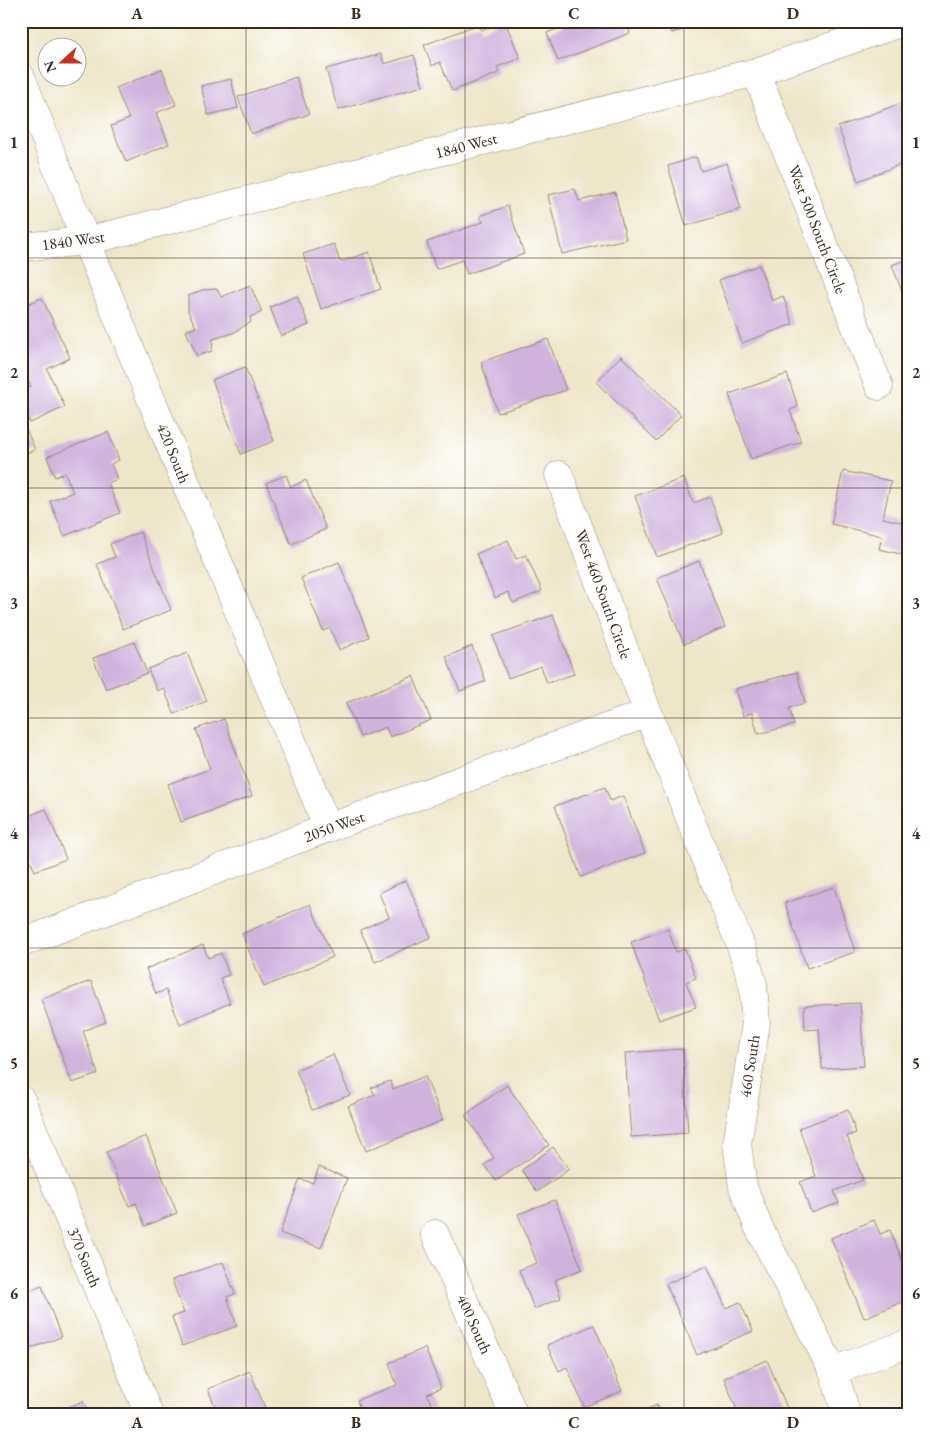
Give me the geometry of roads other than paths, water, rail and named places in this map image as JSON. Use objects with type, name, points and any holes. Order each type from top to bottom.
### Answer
[{"type":"street","name":"1840 West","points":[[21,247],[86,240],[756,72],[906,21]]},
{"type":"street","name":"West 500 South Circle","points":[[756,72],[879,386]]},
{"type":"street","name":"420 South","points":[[21,78],[328,828]]},
{"type":"street","name":"West 460 South Circle","points":[[559,475],[648,714]]},
{"type":"street","name":"2050 West","points":[[21,943],[328,828],[648,714]]},
{"type":"street","name":"460 South","points":[[648,714],[742,949],[753,984],[756,1023],[737,1144],[743,1187],[758,1226],[833,1371],[847,1415]]},
{"type":"street","name":"370 South","points":[[21,1100],[149,1415]]},
{"type":"street","name":"400 South","points":[[435,1234],[514,1415]]},
{"type":"street","points":[[833,1371],[909,1343]]}]
